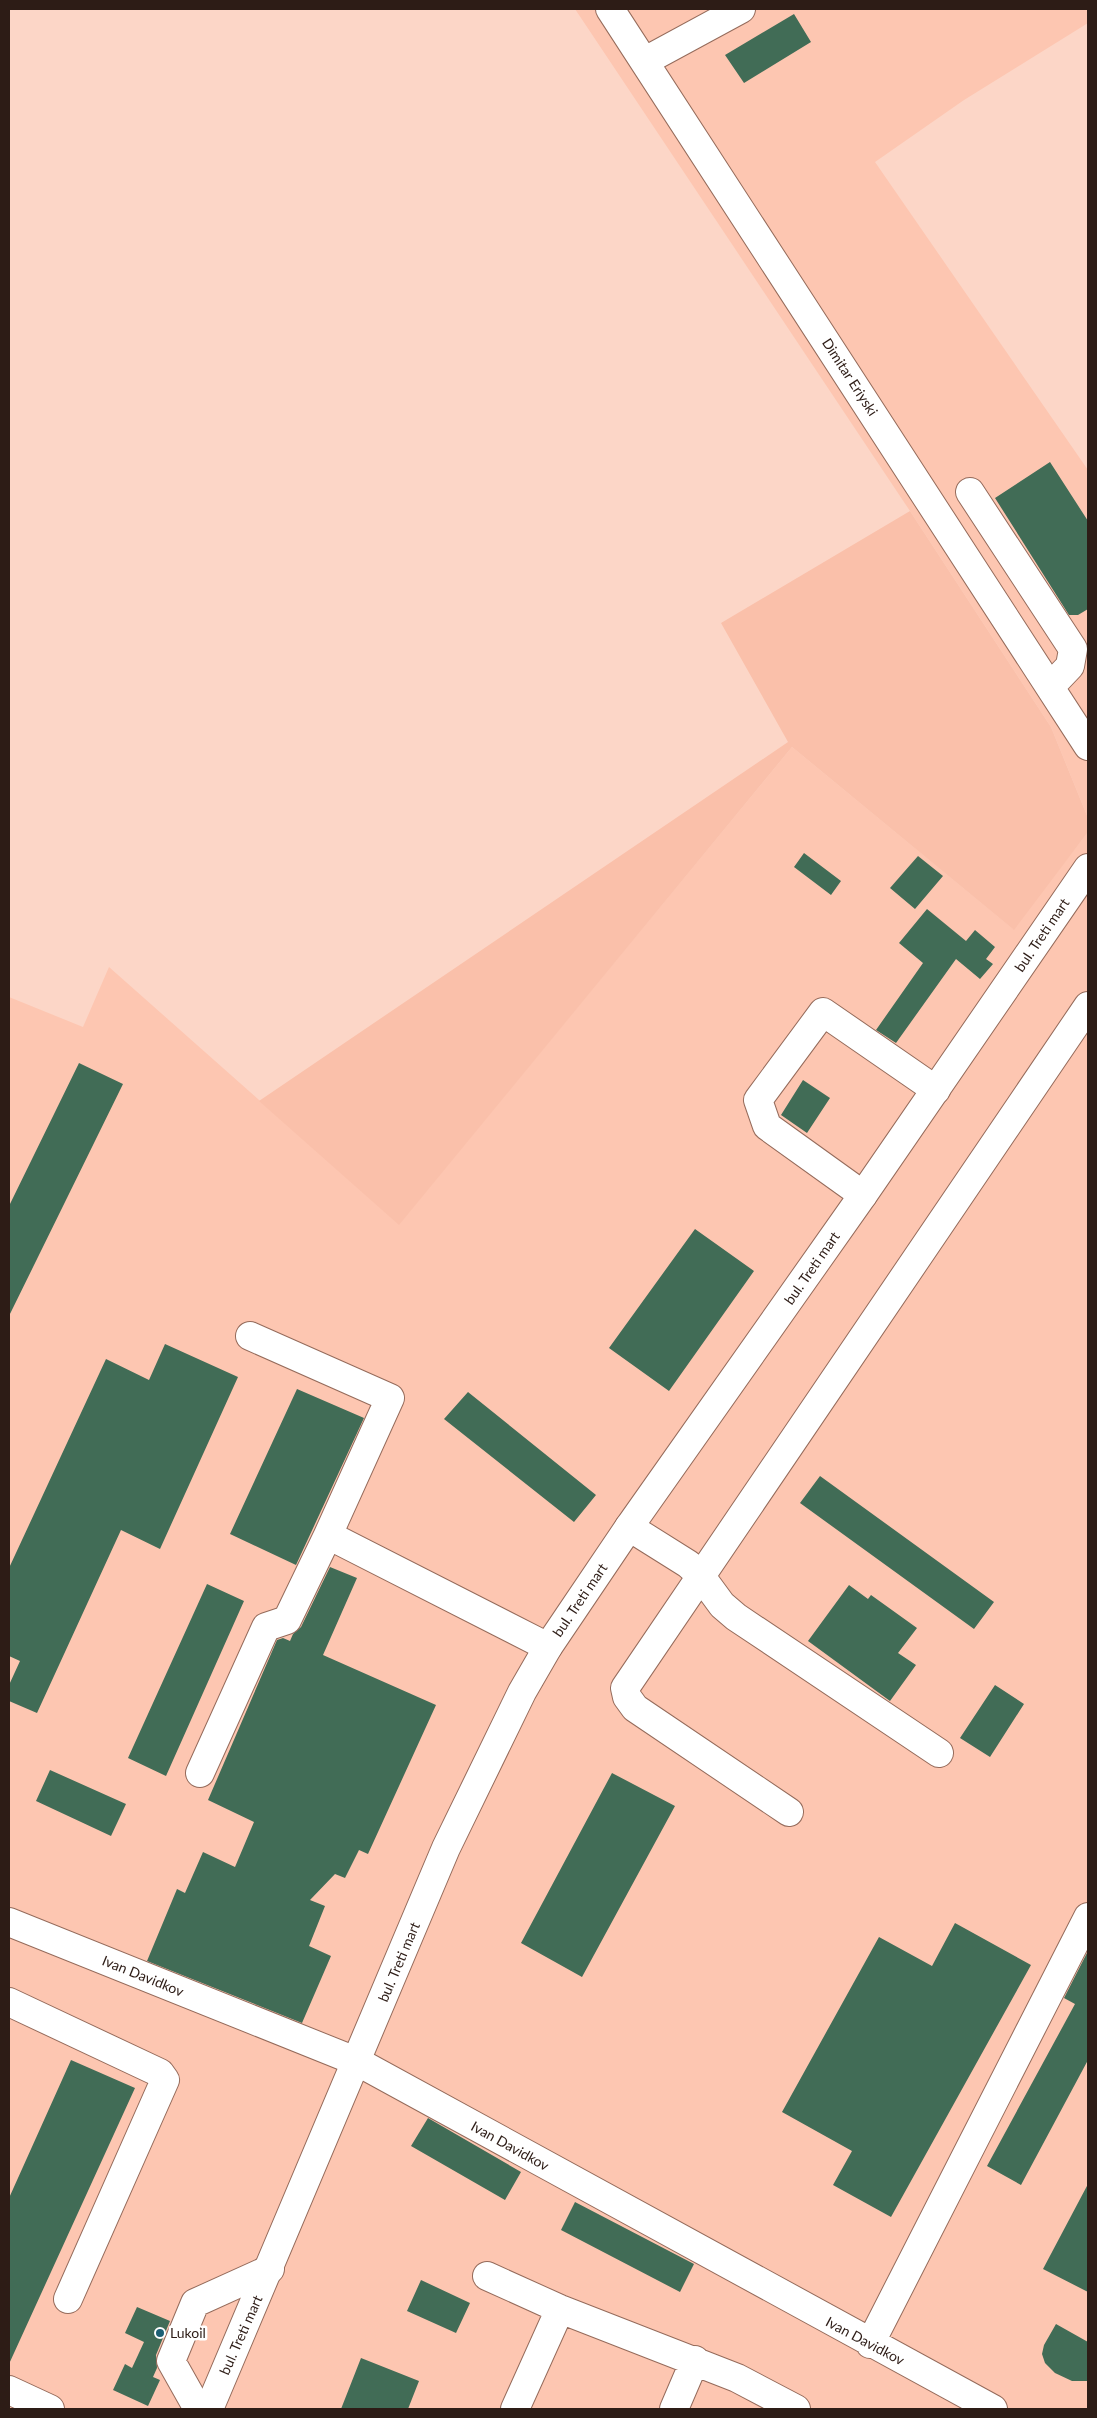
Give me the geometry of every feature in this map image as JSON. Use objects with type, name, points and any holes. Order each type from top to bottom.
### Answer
[{"type":"street","name":"Dimitar Eriyski","points":[[610,9],[1088,746]]},
{"type":"street","points":[[645,61],[741,9]]},
{"type":"street","points":[[970,492],[1073,648],[1070,666],[1050,687]]},
{"type":"street","name":"bul. Treti mart","points":[[209,2409],[358,2062],[446,1848],[496,1742],[548,1647],[629,1527],[863,1195],[1088,868]]},
{"type":"street","points":[[789,1812],[635,1708],[627,1697],[625,1688],[1088,1006]]},
{"type":"street","points":[[863,1195],[767,1126],[758,1100],[823,1012],[936,1090]]},
{"type":"street","points":[[200,1772],[266,1627],[287,1620],[390,1398],[250,1336]]},
{"type":"street","points":[[629,1527],[688,1564],[700,1575],[722,1606],[736,1617],[939,1753]]},
{"type":"street","points":[[328,1535],[548,1647]]},
{"type":"street","points":[[870,2344],[1088,1917]]},
{"type":"street","name":"Ivan Davidkov","points":[[9,1922],[358,2062],[870,2344],[993,2409]]},
{"type":"street","points":[[9,2002],[160,2074],[165,2080],[68,2299]]},
{"type":"street","points":[[198,2409],[171,2361],[195,2303],[270,2269]]},
{"type":"street","points":[[487,2276],[560,2309],[695,2360],[737,2378],[796,2409]]},
{"type":"street","points":[[515,2409],[560,2309]]},
{"type":"street","points":[[674,2409],[695,2360]]},
{"type":"street","points":[[9,2390],[50,2409]]},
{"type":"shaded area","points":[[575,9],[1088,9],[1088,23],[964,100],[875,162],[1088,470],[1088,818],[1051,727],[910,511]]},
{"type":"shaded area","points":[[910,511],[1051,727],[1088,818],[1088,832],[1014,930],[792,747],[399,1225],[259,1101],[788,742],[721,623]]},
{"type":"shaded area","points":[[792,747],[1013,929],[1088,832],[1088,2409],[9,2409],[9,997],[83,1027],[109,967],[399,1224]]},
{"type":"building","points":[[794,14],[811,42],[744,83],[725,55]]},
{"type":"building","points":[[1050,462],[1088,521],[1088,609],[1078,615],[1069,615],[995,498]]},
{"type":"building","points":[[804,853],[841,881],[831,895],[794,867]]},
{"type":"building","points":[[918,856],[943,876],[915,909],[890,888]]},
{"type":"building","points":[[927,909],[966,941],[975,930],[995,947],[986,959],[993,964],[980,979],[956,959],[896,1043],[876,1030],[923,963],[899,943]]},
{"type":"building","points":[[79,1063],[123,1084],[9,1316],[9,1206]]},
{"type":"building","points":[[803,1080],[830,1098],[807,1133],[781,1115]]},
{"type":"building","points":[[695,1229],[754,1271],[669,1391],[609,1348]]},
{"type":"building","points":[[165,1344],[238,1377],[160,1549],[121,1530],[37,1713],[9,1701],[9,1685],[20,1661],[9,1656],[9,1568],[106,1359],[149,1380]]},
{"type":"building","points":[[297,1389],[364,1418],[296,1565],[230,1534]]},
{"type":"building","points":[[468,1392],[596,1495],[574,1522],[444,1419]]},
{"type":"building","points":[[820,1476],[994,1602],[974,1629],[800,1503]]},
{"type":"building","points":[[330,1567],[357,1578],[323,1655],[436,1705],[368,1854],[359,1850],[345,1878],[335,1874],[310,1900],[325,1906],[309,1946],[331,1956],[302,2023],[147,1961],[177,1889],[185,1893],[203,1852],[235,1867],[254,1822],[208,1800],[277,1640],[283,1638],[290,1641],[293,1634],[301,1627]]},
{"type":"building","points":[[207,1584],[244,1601],[166,1776],[128,1758]]},
{"type":"building","points":[[849,1585],[868,1599],[871,1595],[917,1628],[898,1653],[916,1665],[890,1701],[808,1641]]},
{"type":"building","points":[[995,1685],[1024,1704],[990,1757],[960,1738]]},
{"type":"building","points":[[50,1770],[126,1804],[111,1836],[36,1801]]},
{"type":"building","points":[[612,1773],[675,1806],[582,1977],[521,1943]]},
{"type":"building","points":[[955,1923],[1031,1965],[891,2217],[833,2185],[852,2151],[782,2112],[879,1937],[932,1966]]},
{"type":"building","points":[[1088,1951],[1088,2060],[1021,2185],[987,2166],[1075,2004],[1064,1998]]},
{"type":"building","points":[[71,2060],[135,2088],[9,2364],[9,2198]]},
{"type":"building","points":[[428,2118],[521,2172],[505,2200],[411,2146]]},
{"type":"building","points":[[1088,2184],[1088,2292],[1043,2269]]},
{"type":"building","points":[[575,2202],[694,2264],[680,2292],[561,2230]]},
{"type":"building","points":[[421,2280],[470,2303],[456,2333],[407,2311]]},
{"type":"building","points":[[137,2307],[170,2321],[156,2355],[157,2368],[153,2377],[160,2380],[148,2406],[113,2390],[125,2364],[132,2368],[144,2342],[125,2333]]},
{"type":"building","points":[[1056,2324],[1088,2342],[1088,2381],[1072,2381],[1055,2373],[1045,2363],[1042,2354],[1044,2345]]},
{"type":"building","points":[[361,2358],[419,2381],[408,2409],[341,2409]]},
{"type":"place","name":"Lukoil","points":[[160,2333]]}]
